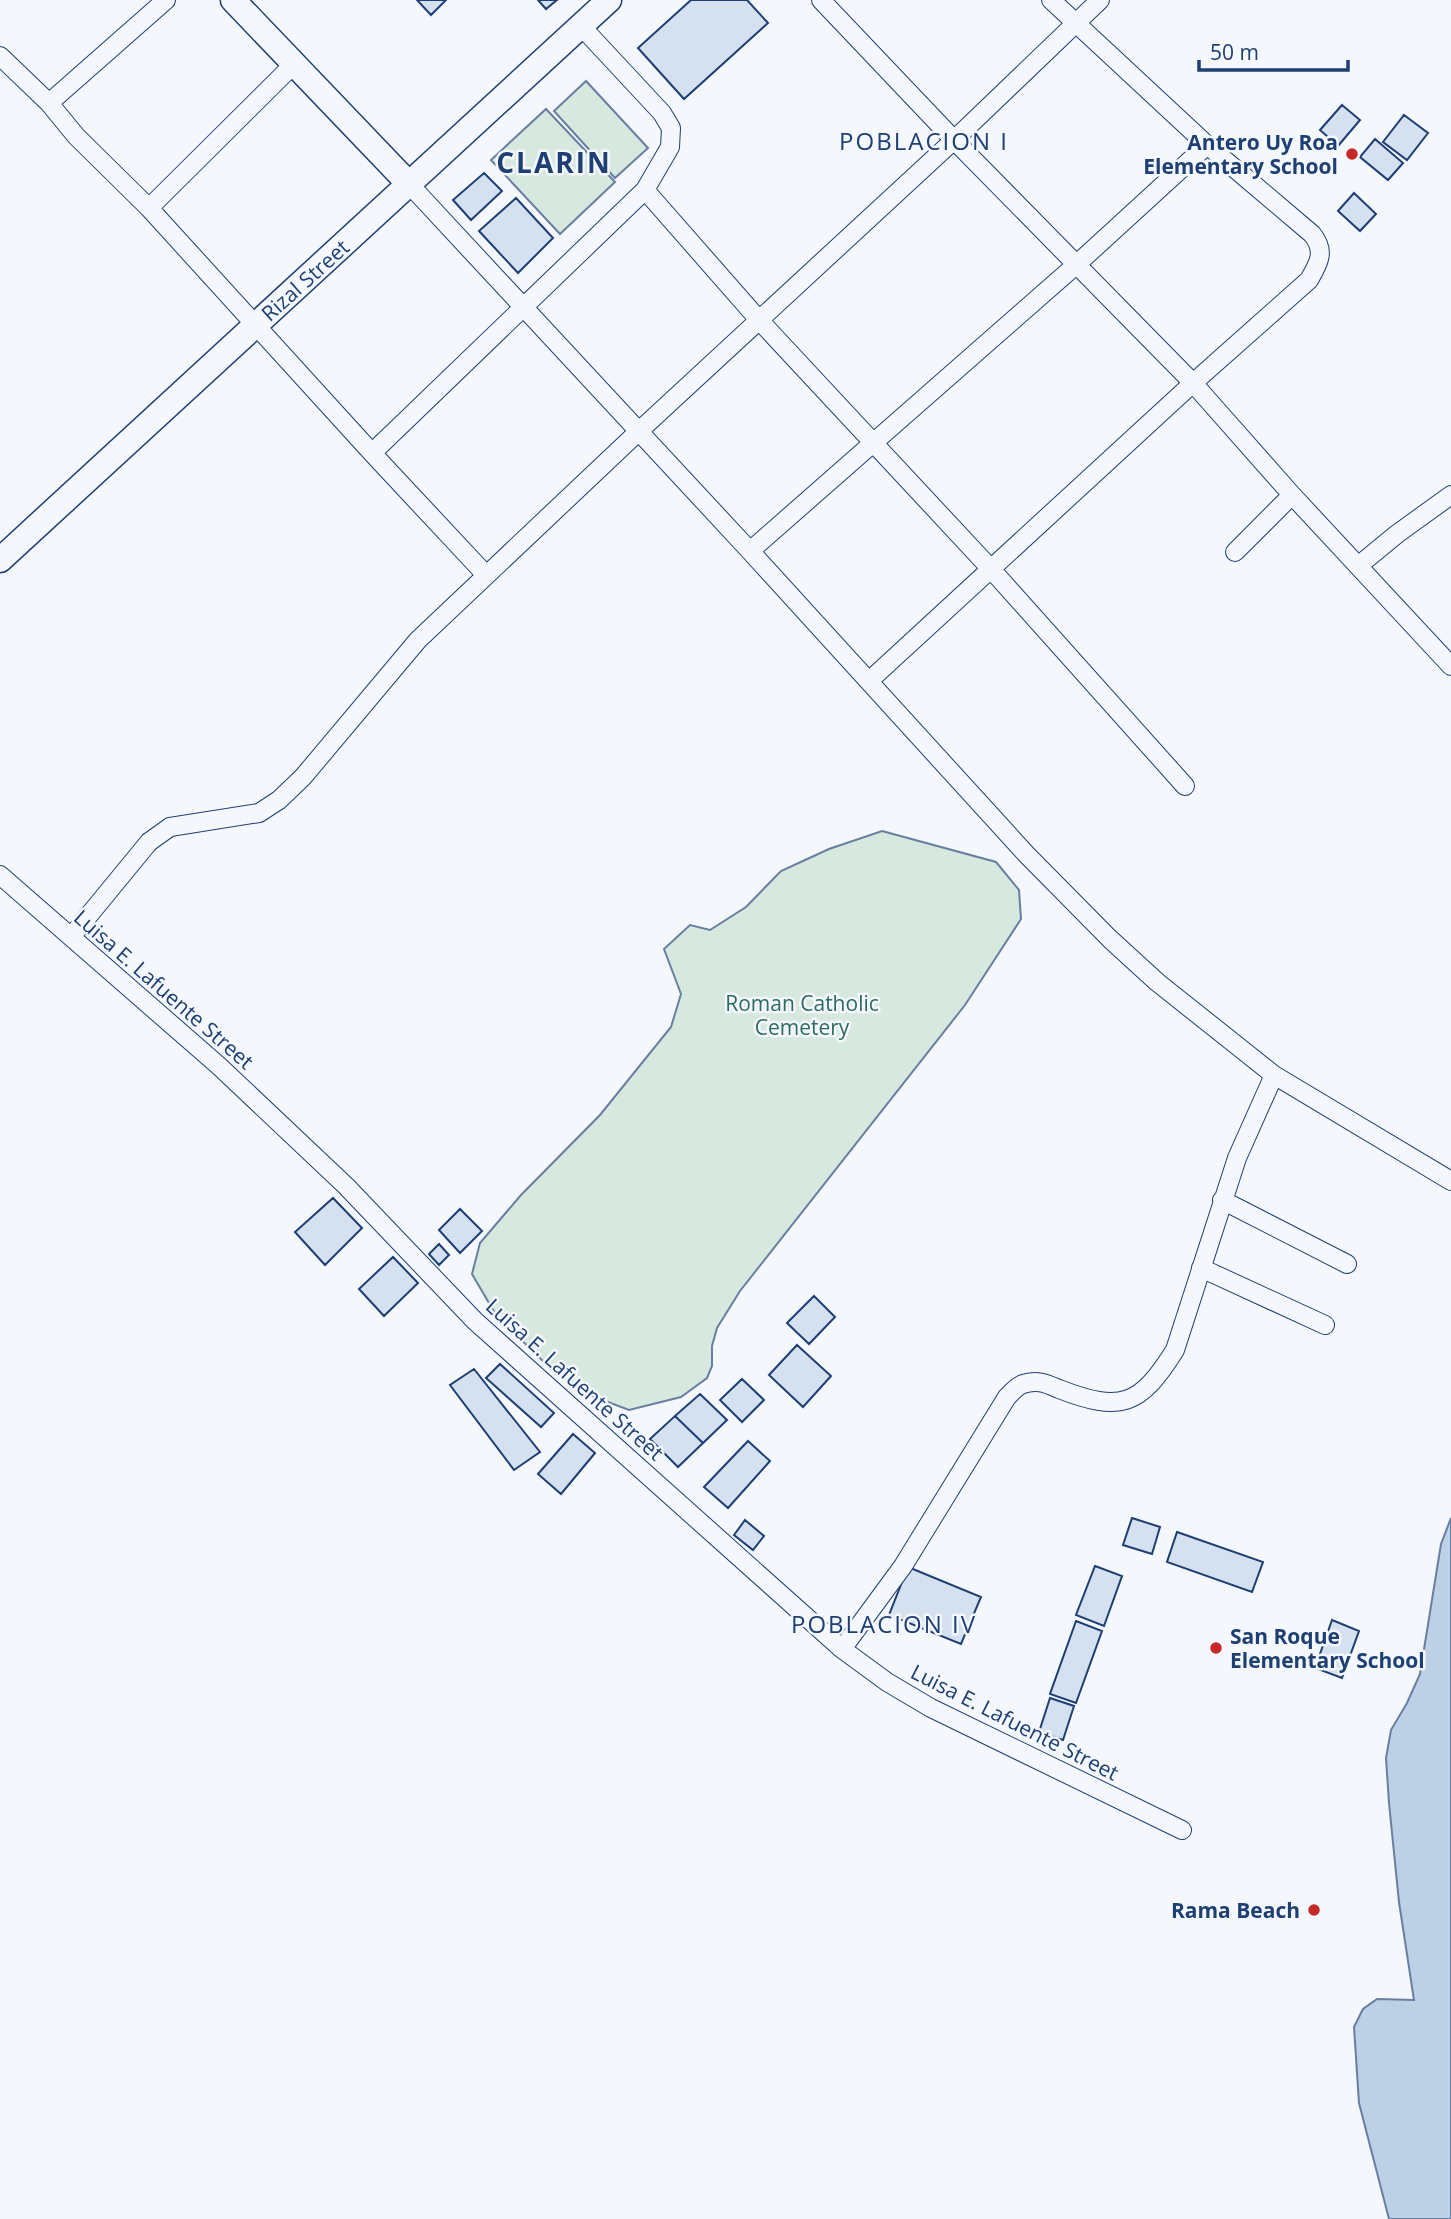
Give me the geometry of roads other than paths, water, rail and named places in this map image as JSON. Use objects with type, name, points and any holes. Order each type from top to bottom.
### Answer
[{"type":"main road","points":[[233,0],[410,185]]},
{"type":"main road","name":"Rizal Street","points":[[0,561],[609,0]]},
{"type":"street","points":[[49,103],[166,0]]},
{"type":"street","points":[[869,681],[1309,280],[1317,265],[1319,243],[1312,234],[1207,145],[1051,0]]},
{"type":"street","points":[[71,937],[149,842],[170,827],[259,813],[279,800],[303,777],[418,640],[954,140],[1100,0]]},
{"type":"street","points":[[829,3],[954,140],[1193,383],[1292,495],[1451,666]]},
{"type":"street","points":[[372,453],[645,190],[670,147],[671,128],[662,113],[582,26]]},
{"type":"street","points":[[0,57],[49,103],[76,136],[149,208],[486,575]]},
{"type":"street","points":[[149,208],[294,64]]},
{"type":"street","points":[[750,551],[1077,264],[1207,145]]},
{"type":"street","points":[[410,185],[750,551],[1026,854],[1110,939],[1157,982],[1274,1075],[1451,1181]]},
{"type":"street","points":[[645,190],[872,444],[990,568],[1185,786]]},
{"type":"street","points":[[1235,552],[1292,495]]},
{"type":"street","points":[[1358,566],[1451,495]]},
{"type":"street","name":"Luisa E. Lafuente Street","points":[[0,874],[219,1066],[346,1186],[475,1321],[842,1649],[887,1682],[932,1708],[1182,1830]]},
{"type":"street","points":[[842,1649],[903,1566],[1006,1397],[1021,1384],[1039,1381],[1101,1403],[1124,1402],[1144,1391],[1161,1372],[1175,1350],[1237,1158],[1274,1075]]},
{"type":"street","points":[[1223,1200],[1347,1264]]},
{"type":"street","points":[[1201,1268],[1325,1325]]},
{"type":"water","points":[[1451,1518],[1451,2219],[1389,2219],[1359,2103],[1354,2027],[1363,2009],[1377,1999],[1414,2000],[1399,1902],[1386,1758],[1391,1730],[1420,1674],[1441,1544]]},
{"type":"place","name":"Antero Uy Roa Elementary School","points":[[1352,154]]},
{"type":"place","name":"San Roque Elementary School","points":[[1216,1648]]},
{"type":"place","name":"Rama Beach","points":[[1314,1910]]},
{"type":"district","name":"POBLACION I","points":[[924,140]]},
{"type":"district","name":"CLARIN","points":[[554,162]]},
{"type":"district","name":"POBLACION IV","points":[[884,1623]]},
{"type":"park label","name":"Roman Catholic Cemetery","points":[[802,1015]]}]
